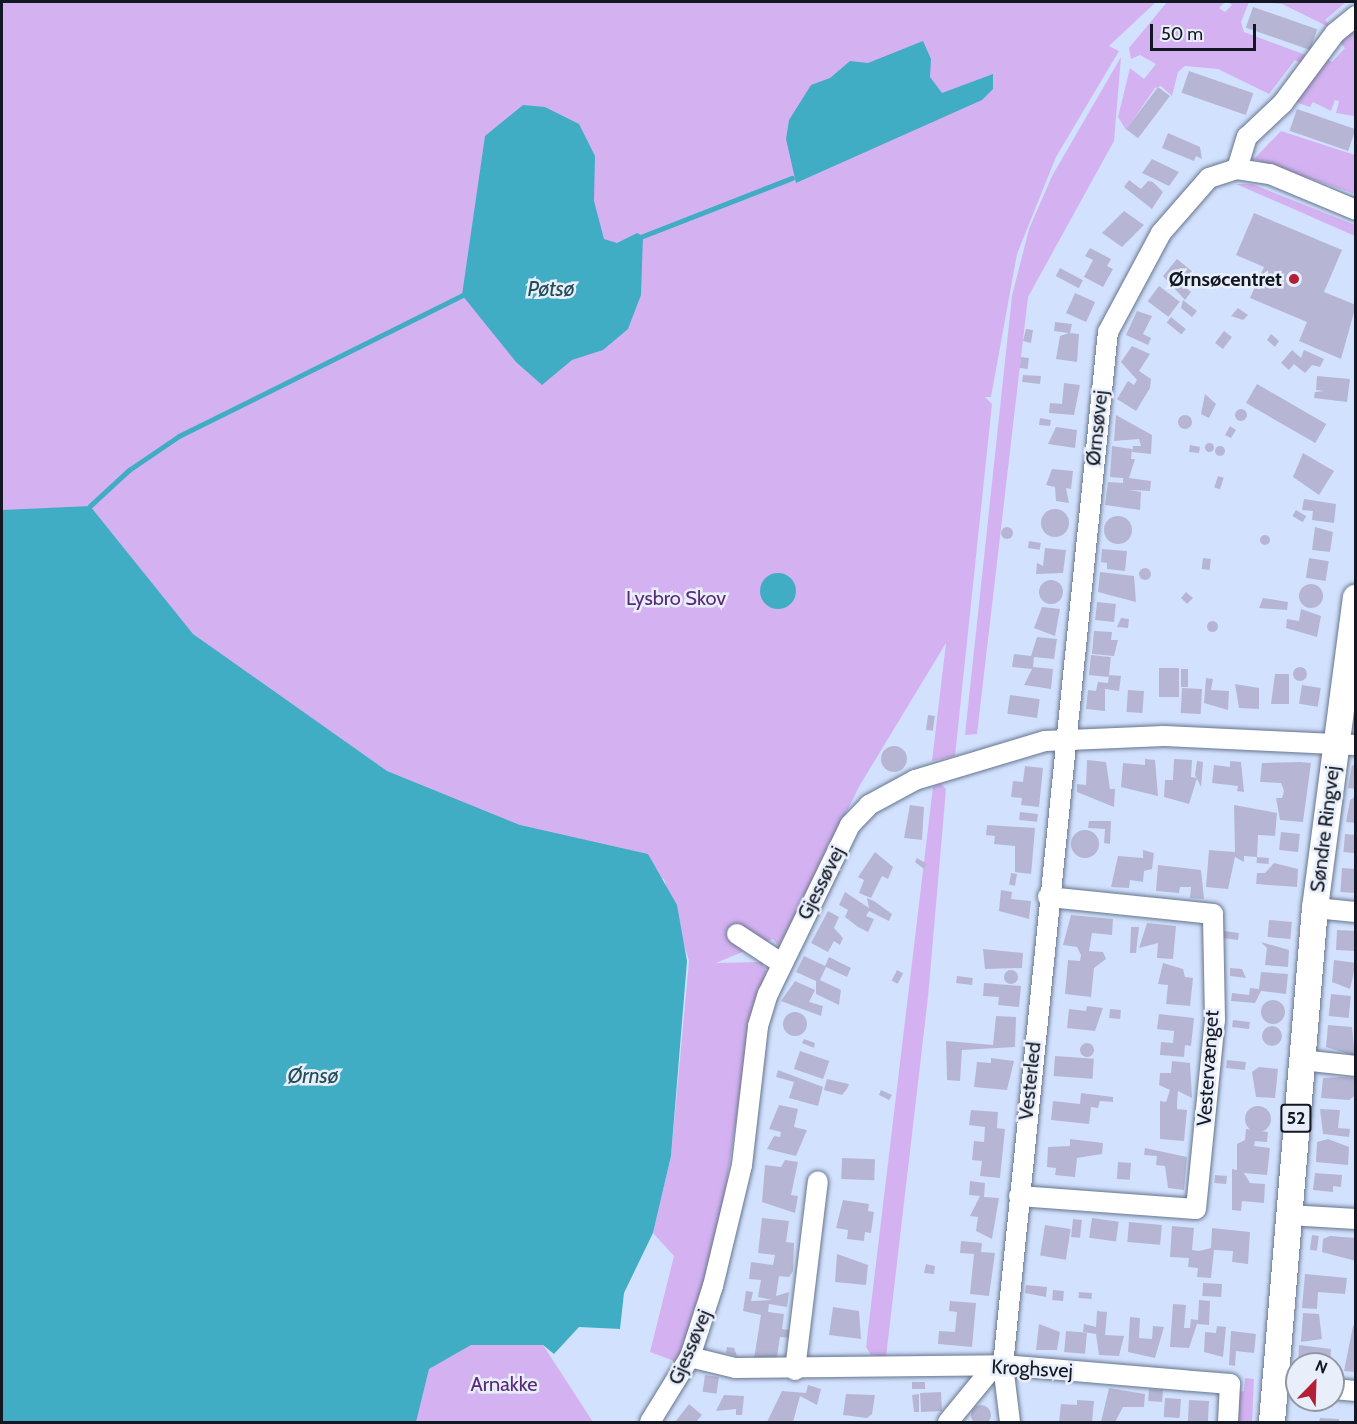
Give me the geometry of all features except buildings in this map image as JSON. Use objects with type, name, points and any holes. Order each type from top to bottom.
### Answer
[{"type":"main road","name":"Søndre Ringvej","points":[[1272,1422],[1301,1060],[1316,908],[1346,744],[1356,598]]},
{"type":"street","points":[[1237,169],[1247,136],[1284,103],[1335,33],[1356,16]]},
{"type":"street","name":"Ørnsøvej","points":[[1064,739],[1108,332],[1122,298],[1190,193],[1209,178],[1237,169],[1270,174],[1356,210]]},
{"type":"street","name":"Gjessøvej","points":[[650,1422],[690,1357],[742,1165],[758,1026],[781,963],[850,825],[869,805],[967,762],[1064,739],[1164,736],[1346,744]]},
{"type":"street","name":"Vesterled","points":[[1010,1422],[998,1366],[1018,1196],[1064,739]]},
{"type":"street","name":"Vestervænget","points":[[1018,1196],[1196,1209],[1215,1020],[1213,914],[1048,897]]},
{"type":"street","points":[[1316,908],[1356,912]]},
{"type":"street","points":[[736,934],[781,963]]},
{"type":"street","points":[[1301,1060],[1356,1066]]},
{"type":"street","points":[[795,1370],[818,1181]]},
{"type":"street","points":[[1288,1215],[1356,1219]]},
{"type":"street","name":"Kroghsvej","points":[[690,1357],[735,1368],[795,1370],[998,1366],[1230,1384],[1228,1422]]},
{"type":"street","points":[[948,1422],[998,1366]]},
{"type":"green space","name":"Lysbro Skov","points":[[2,2],[1156,2],[1109,46],[1119,51],[1056,157],[1017,254],[991,397],[985,397],[992,404],[955,756],[932,761],[946,643],[860,785],[779,947],[773,939],[716,963],[762,962],[766,972],[751,1024],[716,1250],[677,1362],[650,1352],[674,1256],[653,1233],[671,1156],[689,961],[664,879],[475,854],[2,519]]},
{"type":"green space","points":[[1167,2],[1225,2],[1219,8],[1225,12],[1232,5],[1228,2],[1249,2],[1241,22],[1244,32],[1311,57],[1304,65],[1295,60],[1269,94],[1218,69],[1185,66],[1178,72],[1172,96],[1161,86],[1155,88],[1126,130],[1118,117],[1130,68],[1144,79],[1156,64],[1140,55],[1131,59],[1129,48]]},
{"type":"green space","points":[[1256,2],[1346,2],[1325,20],[1333,29],[1282,4]]},
{"type":"green space","points":[[1351,31],[1355,33],[1355,123],[1354,116],[1336,113],[1339,101],[1335,100],[1331,111],[1313,102],[1310,107],[1293,101],[1326,58],[1332,62],[1345,48],[1340,43]]},
{"type":"green space","points":[[1121,57],[1114,141],[1028,297],[977,734],[965,735],[1012,296],[1029,229],[1052,176]]},
{"type":"green space","points":[[1281,131],[1355,155],[1355,194],[1254,159]]},
{"type":"green space","points":[[1236,184],[1252,184],[1355,225],[1355,236]]},
{"type":"green space","points":[[941,784],[946,789],[928,997],[886,1357],[871,1355],[866,1347],[933,787]]},
{"type":"green space","name":"Arnakke","points":[[459,1343],[543,1345],[593,1422],[346,1422]]},
{"type":"green space","points":[[1245,1378],[1254,1379],[1252,1422],[1238,1422],[1239,1392],[1244,1391]]},
{"type":"water","points":[[923,41],[931,59],[930,77],[942,93],[993,74],[993,89],[982,100],[796,183],[786,139],[789,120],[811,85],[830,78],[850,61],[868,63]]},
{"type":"water","name":"Pøtsø","points":[[523,105],[545,107],[579,124],[595,156],[594,201],[604,239],[617,243],[637,233],[643,236],[641,295],[628,329],[603,350],[572,360],[542,385],[516,362],[462,295],[485,136]]},
{"type":"water","name":"Ørnsø","points":[[90,506],[193,634],[387,771],[520,825],[648,854],[677,905],[687,961],[671,1156],[653,1233],[624,1293],[620,1329],[579,1327],[554,1354],[543,1345],[471,1345],[429,1369],[416,1422],[2,1422],[2,510]]},
{"type":"water","points":[[778,573],[790,579],[796,591],[790,603],[778,609],[766,603],[760,591],[766,579]]},
{"type":"waterway","points":[[638,238],[792,178]]},
{"type":"waterway","points":[[90,506],[129,470],[179,436],[467,293]]},
{"type":"place","name":"Ørnsøcentret","points":[[1294,279]]}]
